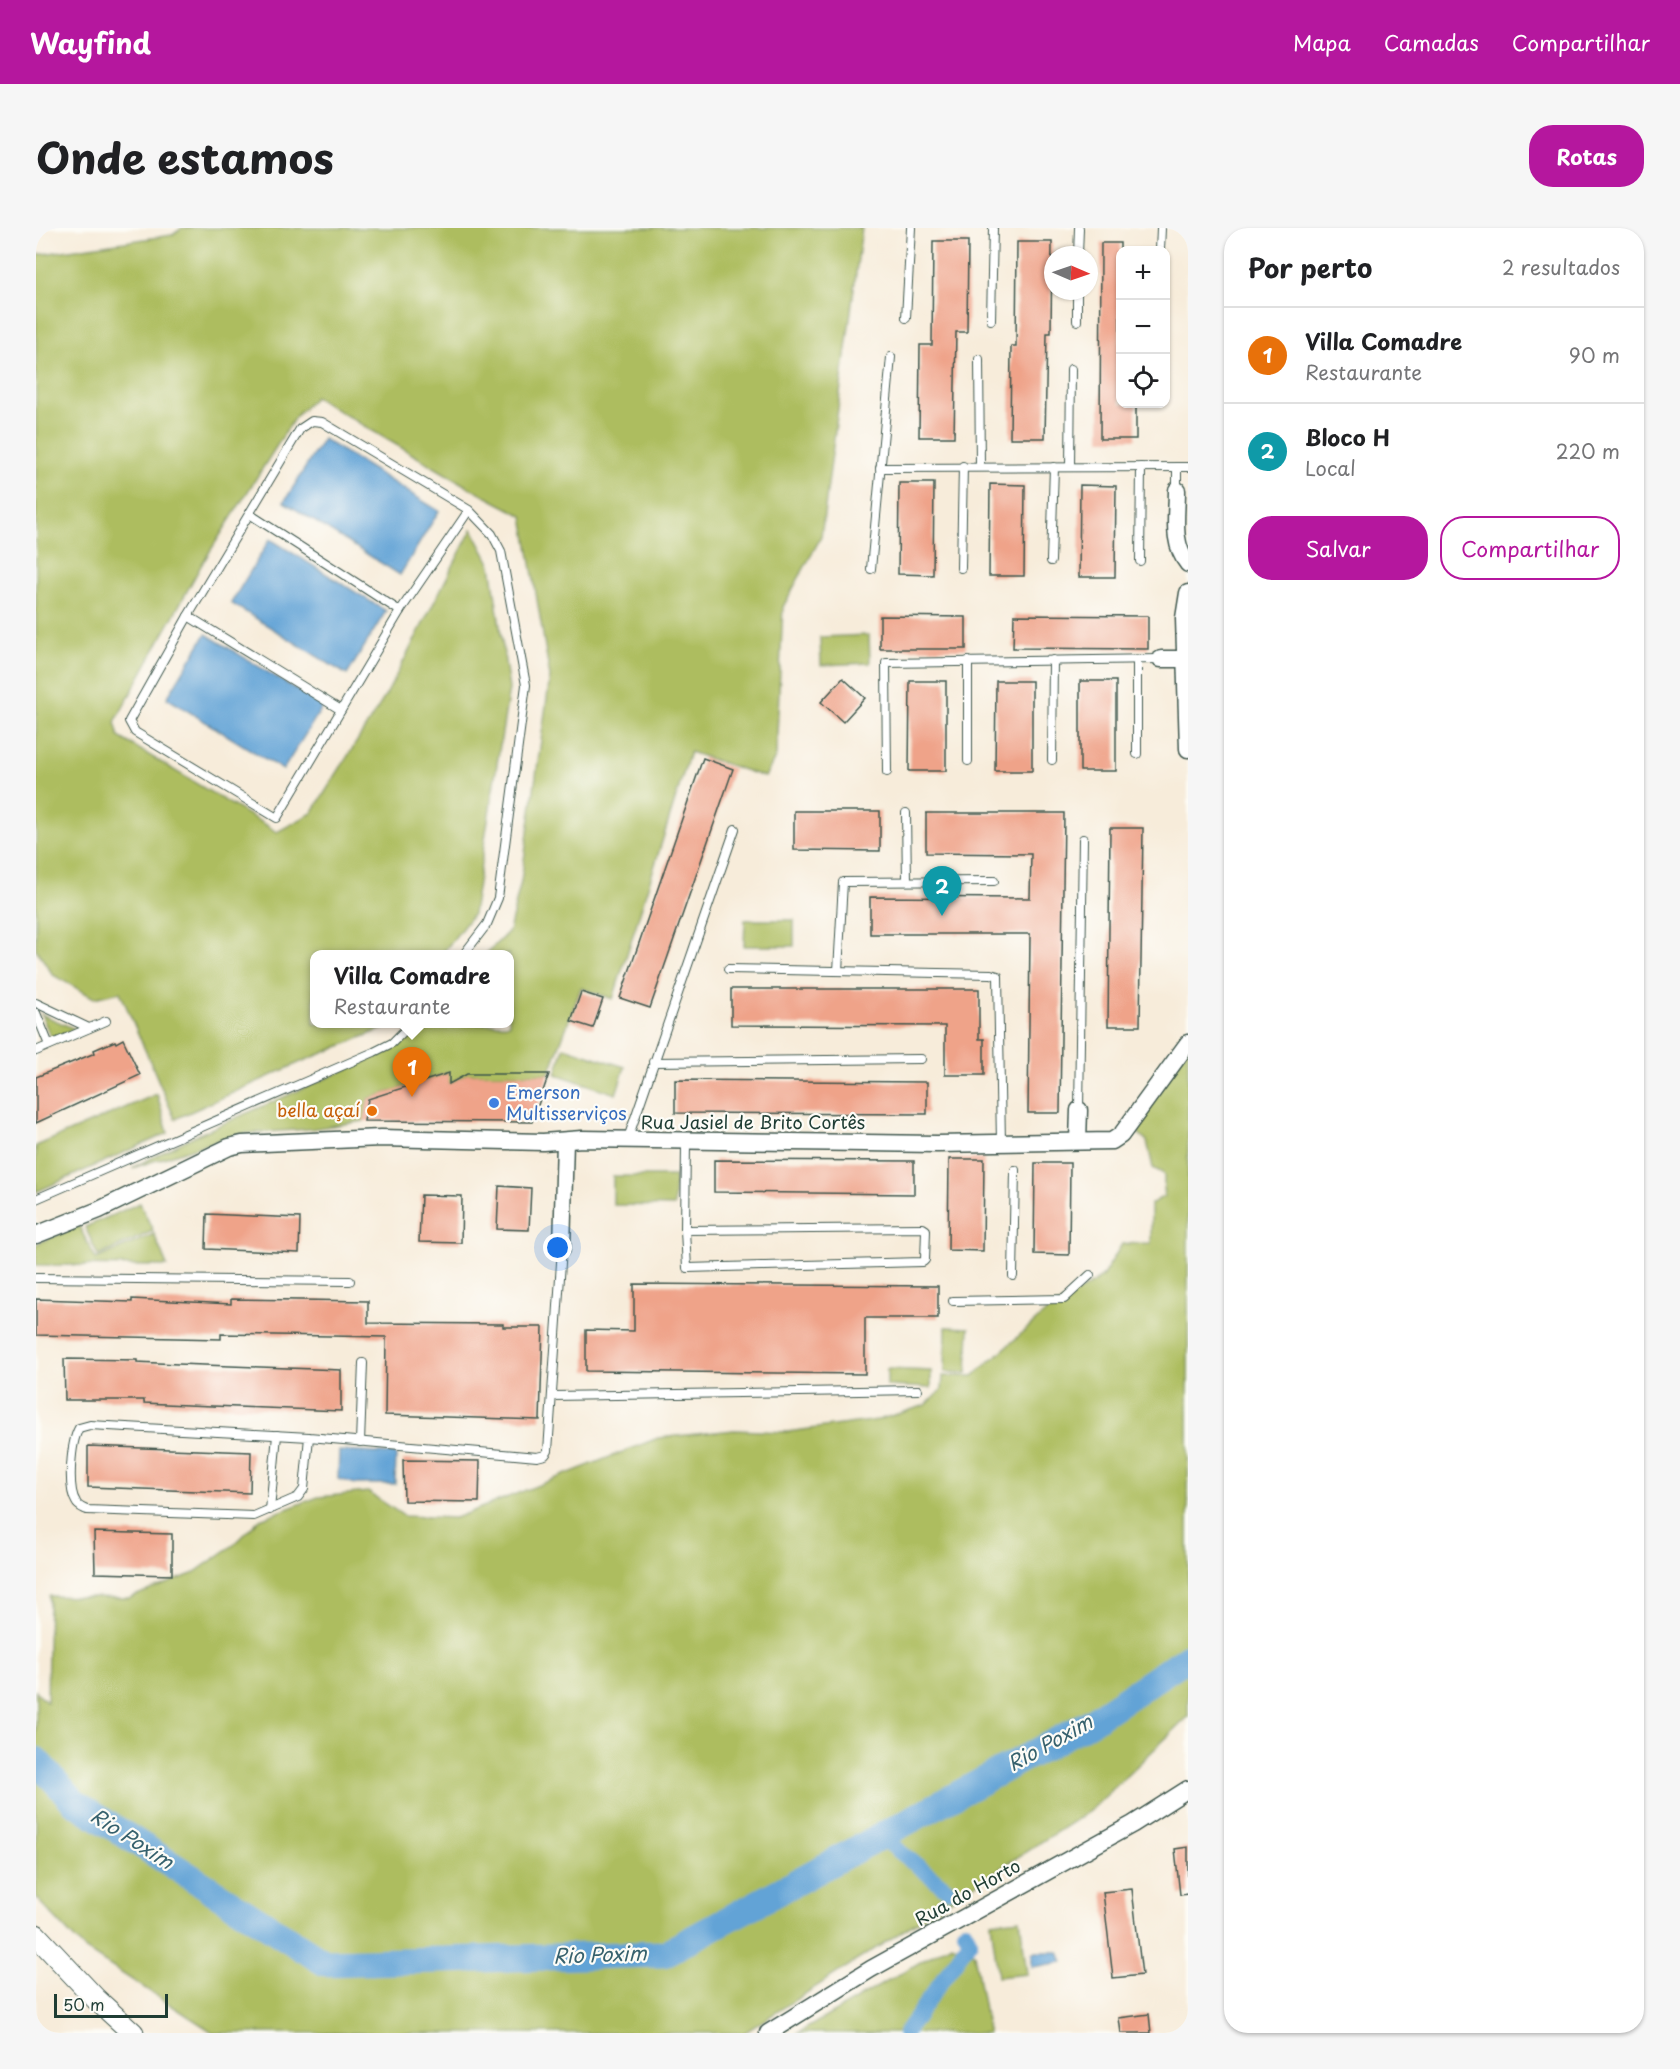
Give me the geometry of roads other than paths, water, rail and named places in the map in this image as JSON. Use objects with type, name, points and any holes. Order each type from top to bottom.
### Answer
[{"type":"street","points":[[1177,490],[1176,542],[1180,555],[1188,564]]},
{"type":"street","points":[[1188,593],[1184,618],[1188,749]]},
{"type":"street","points":[[1161,659],[1184,659]]},
{"type":"street","name":"Rua Jasiel de Brito Cortês","points":[[36,1235],[99,1210],[237,1145],[381,1138],[565,1141],[582,1139],[686,1143],[1112,1141],[1118,1138],[1188,1043]]},
{"type":"street","points":[[1078,1110],[1078,1141]]},
{"type":"street","points":[[562,1248],[565,1141]]},
{"type":"street","name":"Rua do Horto","points":[[768,2033],[871,1969],[1132,1824],[1188,1789]]},
{"type":"street","points":[[36,1935],[96,1999],[133,2033]]},
{"type":"lane","points":[[906,318],[911,228]]},
{"type":"lane","points":[[991,320],[993,228]]},
{"type":"lane","points":[[1078,246],[1079,228]]},
{"type":"lane","points":[[1160,246],[1161,228]]},
{"type":"lane","points":[[1077,300],[1077,321]]},
{"type":"lane","points":[[871,568],[891,357]]},
{"type":"lane","points":[[979,359],[980,466]]},
{"type":"lane","points":[[1070,466],[1071,369]]},
{"type":"lane","points":[[467,950],[487,924],[498,898],[526,685],[501,551],[492,534],[469,510],[318,421],[307,423],[300,429],[188,616],[131,716],[129,726],[232,793],[272,817],[278,817],[400,611],[469,510]]},
{"type":"lane","points":[[961,568],[963,466]]},
{"type":"lane","points":[[1051,561],[1054,466]]},
{"type":"lane","points":[[1140,561],[1141,467]]},
{"type":"lane","points":[[1177,467],[1177,490]]},
{"type":"lane","points":[[880,468],[1188,467]]},
{"type":"lane","points":[[250,515],[400,611]]},
{"type":"lane","points":[[188,616],[340,711]]},
{"type":"lane","points":[[887,772],[886,663],[1161,659]]},
{"type":"lane","points":[[1052,759],[1053,660]]},
{"type":"lane","points":[[1137,660],[1137,754]]},
{"type":"lane","points":[[968,661],[968,761]]},
{"type":"lane","points":[[906,813],[907,880]]},
{"type":"lane","points":[[626,1142],[735,829]]},
{"type":"lane","points":[[1078,1110],[1083,839]]},
{"type":"lane","points":[[838,971],[843,882],[994,881]]},
{"type":"lane","points":[[728,969],[998,976],[1001,1143]]},
{"type":"lane","points":[[36,1003],[89,1028]]},
{"type":"lane","points":[[36,1013],[49,1045]]},
{"type":"lane","points":[[36,1051],[106,1021]]},
{"type":"lane","points":[[36,1199],[374,1052],[392,1043],[406,1028]]},
{"type":"lane","points":[[652,1062],[921,1059]]},
{"type":"lane","points":[[684,1230],[923,1228],[926,1230],[925,1260],[923,1262],[687,1268],[684,1230],[686,1143]]},
{"type":"lane","points":[[1013,1276],[1016,1170]]},
{"type":"lane","points":[[309,1437],[304,1489],[298,1497],[254,1516],[87,1510],[77,1505],[72,1493],[72,1438],[79,1428],[90,1425],[309,1437],[545,1455],[548,1451],[553,1396],[562,1248]]},
{"type":"lane","points":[[953,1300],[1064,1299],[1090,1275]]},
{"type":"lane","points":[[36,1278],[350,1281]]},
{"type":"lane","points":[[360,1442],[363,1364]]},
{"type":"lane","points":[[553,1396],[918,1390]]},
{"type":"lane","points":[[270,1510],[277,1435]]},
{"type":"water","points":[[323,439],[439,511],[400,575],[284,502]]},
{"type":"water","points":[[270,539],[386,611],[347,675],[231,603]]},
{"type":"water","points":[[206,634],[323,706],[283,770],[167,698]]},
{"type":"water","points":[[339,1451],[396,1454],[395,1484],[356,1484],[338,1479]]},
{"type":"water","points":[[1059,1952],[1063,1962],[1032,1967],[1032,1953]]},
{"type":"waterway","name":"Rio Poxim","points":[[36,1760],[74,1802],[325,1963],[664,1954],[1089,1723],[1188,1657]]},
{"type":"waterway","points":[[880,1836],[948,1890]]},
{"type":"waterway","points":[[905,2033],[970,1941],[965,1931]]},
{"type":"place","name":"Bloco H","points":[[942,916]]},
{"type":"place","name":"Villa Comadre","points":[[412,1097]]},
{"type":"place","name":"Emerson Multisserviços","points":[[494,1103]]},
{"type":"place","name":"bella açaí","points":[[372,1111]]}]
